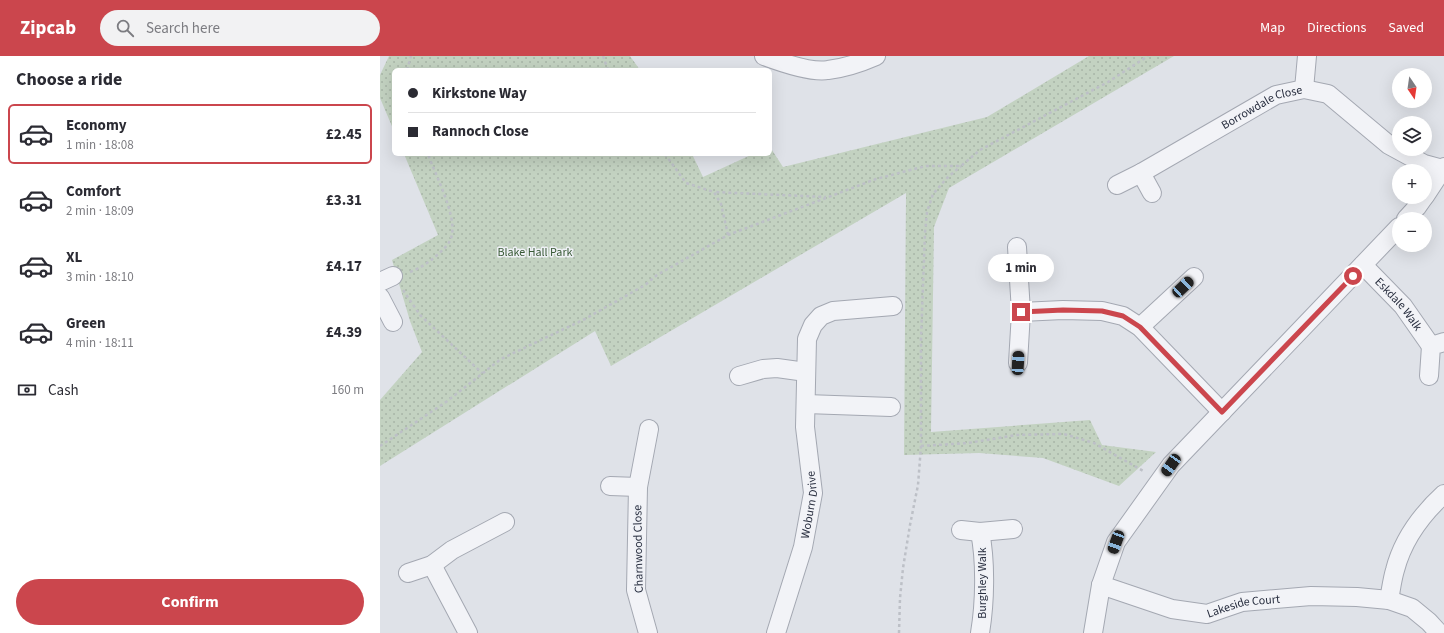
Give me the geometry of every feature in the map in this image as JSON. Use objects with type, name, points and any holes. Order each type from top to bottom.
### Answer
[{"type":"street","points":[[764,56],[781,63],[826,71],[855,65],[876,56]]},
{"type":"street","points":[[1304,89],[1307,56]]},
{"type":"street","name":"Borrowdale Close","points":[[1117,184],[1141,173],[1276,95],[1304,89],[1328,94],[1389,145],[1424,164],[1443,168]]},
{"type":"street","points":[[1432,184],[1443,168]]},
{"type":"street","points":[[1141,173],[1152,193]]},
{"type":"street","points":[[1412,212],[1419,204]]},
{"type":"street","points":[[1093,633],[1101,585],[1116,542],[1171,465],[1392,234]]},
{"type":"street","points":[[1017,247],[1021,312],[1018,363]]},
{"type":"street","name":"Eskdale Walk","points":[[1363,265],[1438,344],[1429,376]]},
{"type":"street","points":[[1140,327],[1194,277]]},
{"type":"street","points":[[380,297],[393,322]]},
{"type":"street","name":"Woburn Drive","points":[[776,633],[803,547],[813,493],[806,427],[807,339],[813,325],[821,316],[833,311],[893,306]]},
{"type":"street","points":[[1021,312],[1063,310],[1102,311],[1123,316],[1140,327],[1222,412]]},
{"type":"street","points":[[739,376],[763,369],[777,368],[806,372]]},
{"type":"street","points":[[806,404],[891,407]]},
{"type":"street","name":"Charnwood Close","points":[[648,633],[636,590],[638,487],[649,429]]},
{"type":"street","name":"Charnwood Close","points":[[610,486],[638,487]]},
{"type":"street","points":[[1389,600],[1394,571],[1413,528],[1427,509],[1444,494]]},
{"type":"street","points":[[408,573],[432,565],[452,550],[505,522]]},
{"type":"street","name":"Burghley Walk","points":[[961,530],[980,532],[1013,529]]},
{"type":"street","name":"Burghley Walk","points":[[980,532],[982,544],[984,610],[980,633]]},
{"type":"street","points":[[432,565],[468,633]]},
{"type":"street","name":"Lakeside Court","points":[[1101,585],[1172,609],[1207,614],[1242,602],[1311,596],[1357,597],[1389,600],[1412,608],[1429,622],[1439,633]]},
{"type":"path","points":[[408,68],[411,56]]},
{"type":"path","points":[[603,56],[607,68]]},
{"type":"path","points":[[899,633],[902,576],[918,485],[922,446],[921,338],[925,233],[927,212],[933,194],[947,178],[980,150],[1108,82],[1148,56]]},
{"type":"path","points":[[429,156],[449,209],[453,225],[452,235],[449,243],[442,251],[426,264],[415,270],[387,279],[420,315],[482,373]]},
{"type":"path","points":[[666,156],[686,183],[714,192],[827,197]]},
{"type":"path","points":[[380,446],[446,402],[501,359],[585,319],[645,285],[657,275],[728,235],[876,179],[926,166],[961,166]]},
{"type":"path","points":[[714,192],[721,204],[728,235]]},
{"type":"path","points":[[922,446],[968,443],[1016,435],[1064,434],[1094,443],[1160,480]]},
{"type":"green space","points":[[389,56],[630,56],[639,68],[392,68],[392,126],[380,98],[380,75]]},
{"type":"green space","name":"Blake Hall Park","points":[[1089,56],[1174,56],[949,188],[934,227],[931,432],[1090,420],[1102,445],[1156,452],[1119,486],[1043,458],[979,453],[904,455],[906,193],[611,366],[595,331],[380,466],[380,400],[422,352],[410,321],[392,260],[438,235],[405,156],[693,156],[703,177],[749,156],[772,156],[772,150],[783,167],[987,117]]},
{"type":"route","points":[[1021,312],[1063,310],[1102,311],[1123,316],[1140,327],[1222,412],[1353,276]]}]
